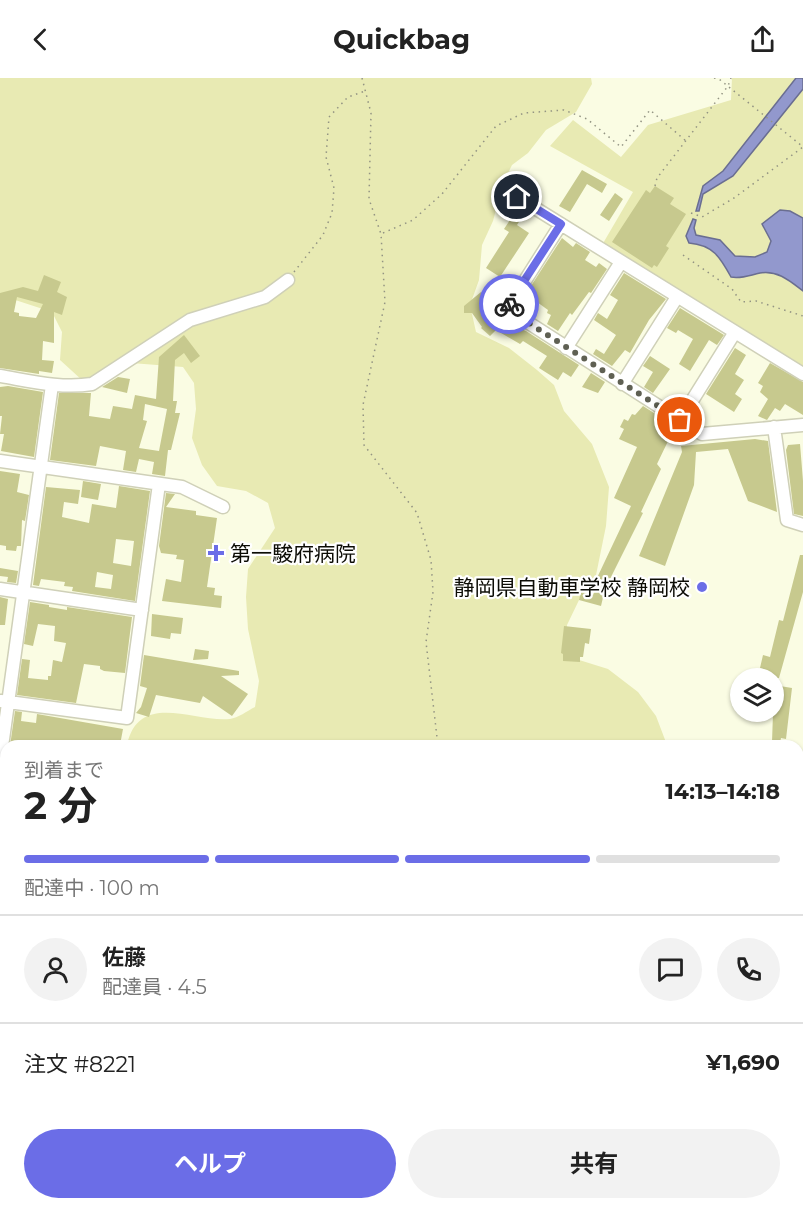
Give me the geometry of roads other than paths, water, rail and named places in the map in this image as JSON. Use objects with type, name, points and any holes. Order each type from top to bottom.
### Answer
[{"type":"street","points":[[517,197],[803,374]]},
{"type":"street","points":[[561,224],[507,309],[702,434],[803,425]]},
{"type":"street","points":[[566,348],[621,262]]},
{"type":"street","points":[[0,376],[75,387],[92,384],[190,320],[265,297],[288,280]]},
{"type":"street","points":[[622,384],[677,297]]},
{"type":"street","points":[[680,420],[735,332]]},
{"type":"street","points":[[1,740],[4,701],[52,385]]},
{"type":"street","points":[[774,428],[787,520],[803,525]]},
{"type":"street","points":[[0,461],[182,487],[223,507]]},
{"type":"street","points":[[4,701],[127,718],[159,484]]},
{"type":"street","points":[[0,589],[142,610]]},
{"type":"water","points":[[796,78],[803,78],[803,89],[733,176],[703,194],[699,211],[696,211],[703,186],[723,171]]},
{"type":"water","points":[[780,210],[790,211],[803,218],[803,291],[783,277],[772,273],[731,277],[715,253],[704,246],[689,243],[686,236],[693,219],[696,220],[694,228],[696,235],[720,240],[735,256],[755,257],[767,252],[771,241],[762,224]]},
{"type":"place","name":"第一駿府病院","points":[[216,553]]},
{"type":"place","name":"静岡県自動車学校 静岡校","points":[[702,587]]}]
